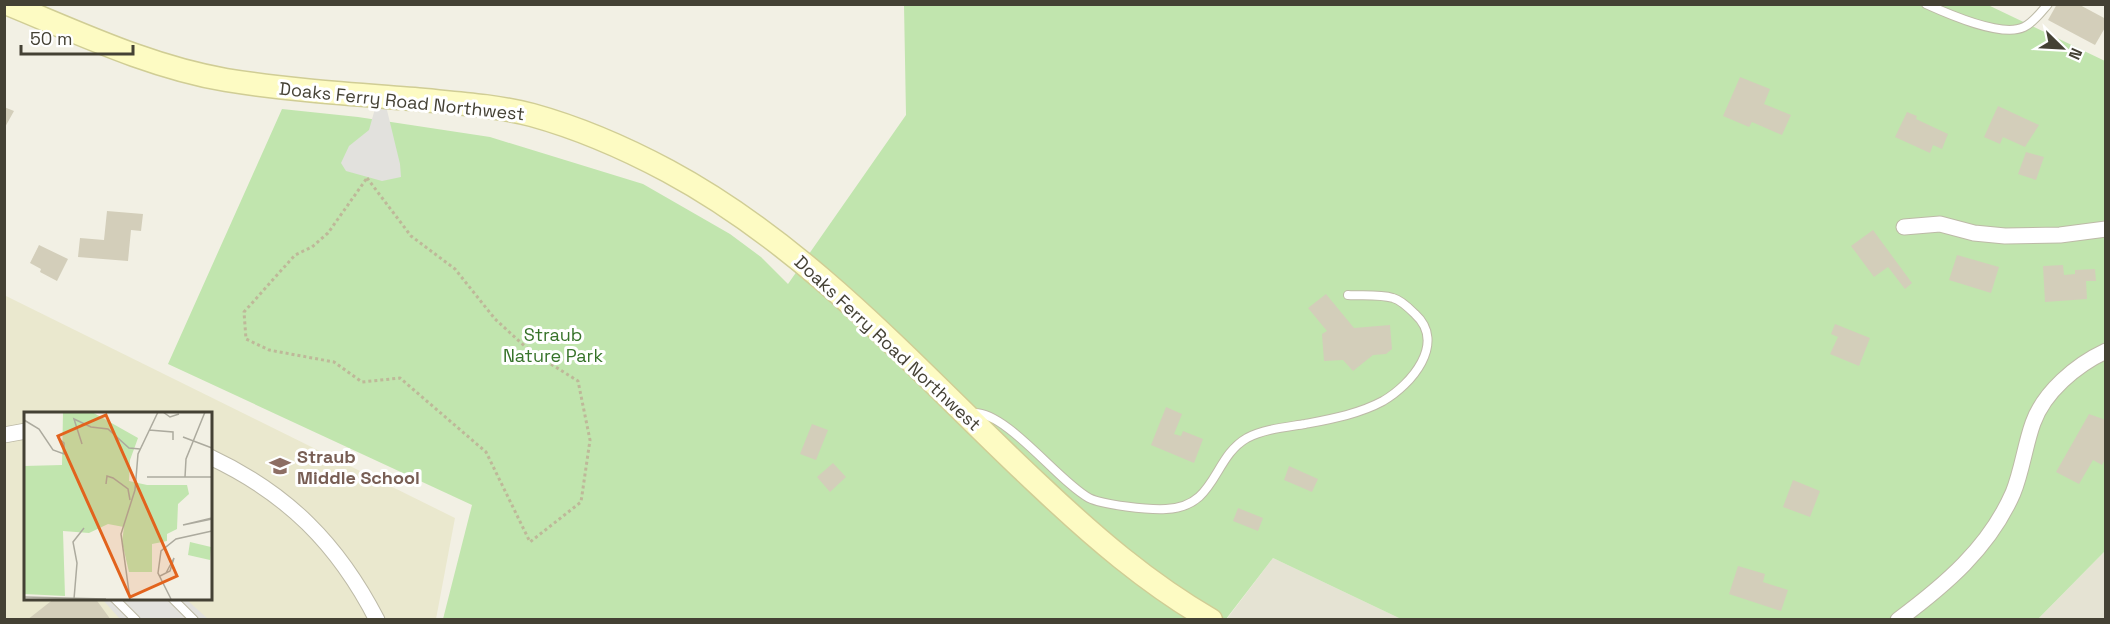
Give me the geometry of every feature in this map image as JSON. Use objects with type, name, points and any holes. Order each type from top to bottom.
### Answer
[{"type":"main road","name":"Doaks Ferry Road Northwest","points":[[8,4],[119,50],[204,75],[289,89],[498,108],[541,118],[617,145],[670,172],[773,237],[864,316],[1089,531],[1141,574],[1211,620]]},
{"type":"street","points":[[1904,227],[1940,224],[1974,233],[2005,236],[2060,235],[2106,229]]},
{"type":"street","points":[[1898,620],[1945,585],[1986,539],[2013,493],[2041,403],[2068,376],[2106,351]]},
{"type":"street","points":[[4,435],[24,431]]},
{"type":"street","points":[[212,458],[266,488],[321,534],[364,593],[377,620]]},
{"type":"lane","points":[[1926,4],[1965,21],[2006,29],[2022,28],[2048,4]]},
{"type":"lane","points":[[963,413],[979,413],[1017,436],[1090,499],[1166,509],[1184,506],[1201,497],[1233,451],[1249,437],[1366,409],[1398,391],[1416,373],[1428,347],[1428,338],[1420,318],[1394,298],[1348,295]]},
{"type":"lane","points":[[116,600],[136,620]]},
{"type":"lane","points":[[174,600],[194,620]]},
{"type":"path","points":[[367,178],[411,236],[455,268],[495,319],[530,351],[578,381],[590,440],[581,502],[530,542],[486,452],[473,444],[400,378],[362,382],[334,362],[269,350],[246,339],[244,312],[295,255],[312,247],[328,232],[367,178]]},
{"type":"shaded area","points":[[376,105],[386,106],[400,164],[401,177],[382,181],[346,171],[341,163],[349,146],[369,130]]},
{"type":"shaded area","name":"Straub Middle School","points":[[4,295],[455,518],[436,619],[5,619]]},
{"type":"shaded area","points":[[2105,551],[2105,619],[2038,619]]},
{"type":"shaded area","points":[[1273,558],[1401,619],[1226,620]]},
{"type":"shaded area","points":[[103,600],[187,600],[208,619],[120,619]]},
{"type":"green space","name":"Straub Nature Park","points":[[904,5],[1988,5],[2105,61],[2105,551],[2038,619],[1401,619],[1273,558],[1226,619],[443,619],[472,505],[168,364],[282,109],[358,117],[490,137],[643,184],[730,234],[761,257],[788,284],[906,115]]},
{"type":"building","points":[[2057,4],[2078,4],[2106,19],[2106,26],[2095,45],[2048,20]]},
{"type":"building","points":[[1740,77],[1770,89],[1764,104],[1791,115],[1782,135],[1752,122],[1749,127],[1723,116]]},
{"type":"building","points":[[1998,106],[2039,125],[2025,147],[2003,137],[2000,144],[1984,137]]},
{"type":"building","points":[[4,107],[14,111],[4,129]]},
{"type":"building","points":[[1907,112],[1917,116],[1916,119],[1948,134],[1942,149],[1933,145],[1930,153],[1895,137]]},
{"type":"building","points":[[2026,152],[2044,157],[2036,180],[2018,174]]},
{"type":"building","points":[[107,211],[143,214],[141,231],[131,230],[128,261],[78,257],[80,238],[104,240]]},
{"type":"building","points":[[1873,230],[1912,283],[1905,289],[1888,267],[1874,277],[1851,246]]},
{"type":"building","points":[[39,245],[68,259],[57,281],[40,272],[41,269],[30,263]]},
{"type":"building","points":[[1957,255],[1999,267],[1991,293],[1949,280]]},
{"type":"building","points":[[2063,265],[2064,275],[2075,274],[2075,270],[2095,269],[2096,281],[2086,281],[2087,299],[2045,302],[2043,266]]},
{"type":"building","points":[[1326,294],[1354,328],[1390,325],[1392,349],[1386,354],[1373,355],[1353,371],[1343,360],[1324,361],[1322,334],[1327,331],[1308,308]]},
{"type":"building","points":[[1835,324],[1870,338],[1859,366],[1830,354],[1838,337],[1831,334]]},
{"type":"building","points":[[1166,407],[1182,414],[1174,434],[1181,436],[1183,431],[1203,439],[1194,463],[1151,445]]},
{"type":"building","points":[[2089,414],[2106,420],[2106,458],[2102,465],[2093,460],[2079,484],[2056,472]]},
{"type":"building","points":[[812,424],[828,430],[816,460],[800,454]]},
{"type":"building","points":[[833,463],[846,477],[830,492],[817,477]]},
{"type":"building","points":[[1289,466],[1318,479],[1312,492],[1284,480]]},
{"type":"building","points":[[1793,480],[1820,491],[1810,517],[1783,507]]},
{"type":"building","points":[[1238,508],[1263,518],[1258,531],[1233,521]]},
{"type":"building","points":[[1738,566],[1765,574],[1763,582],[1788,590],[1781,611],[1729,594]]},
{"type":"building","points":[[52,600],[96,600],[111,620],[27,620]]},
{"type":"place","name":"Straub Middle School","points":[[280,466]]}]
